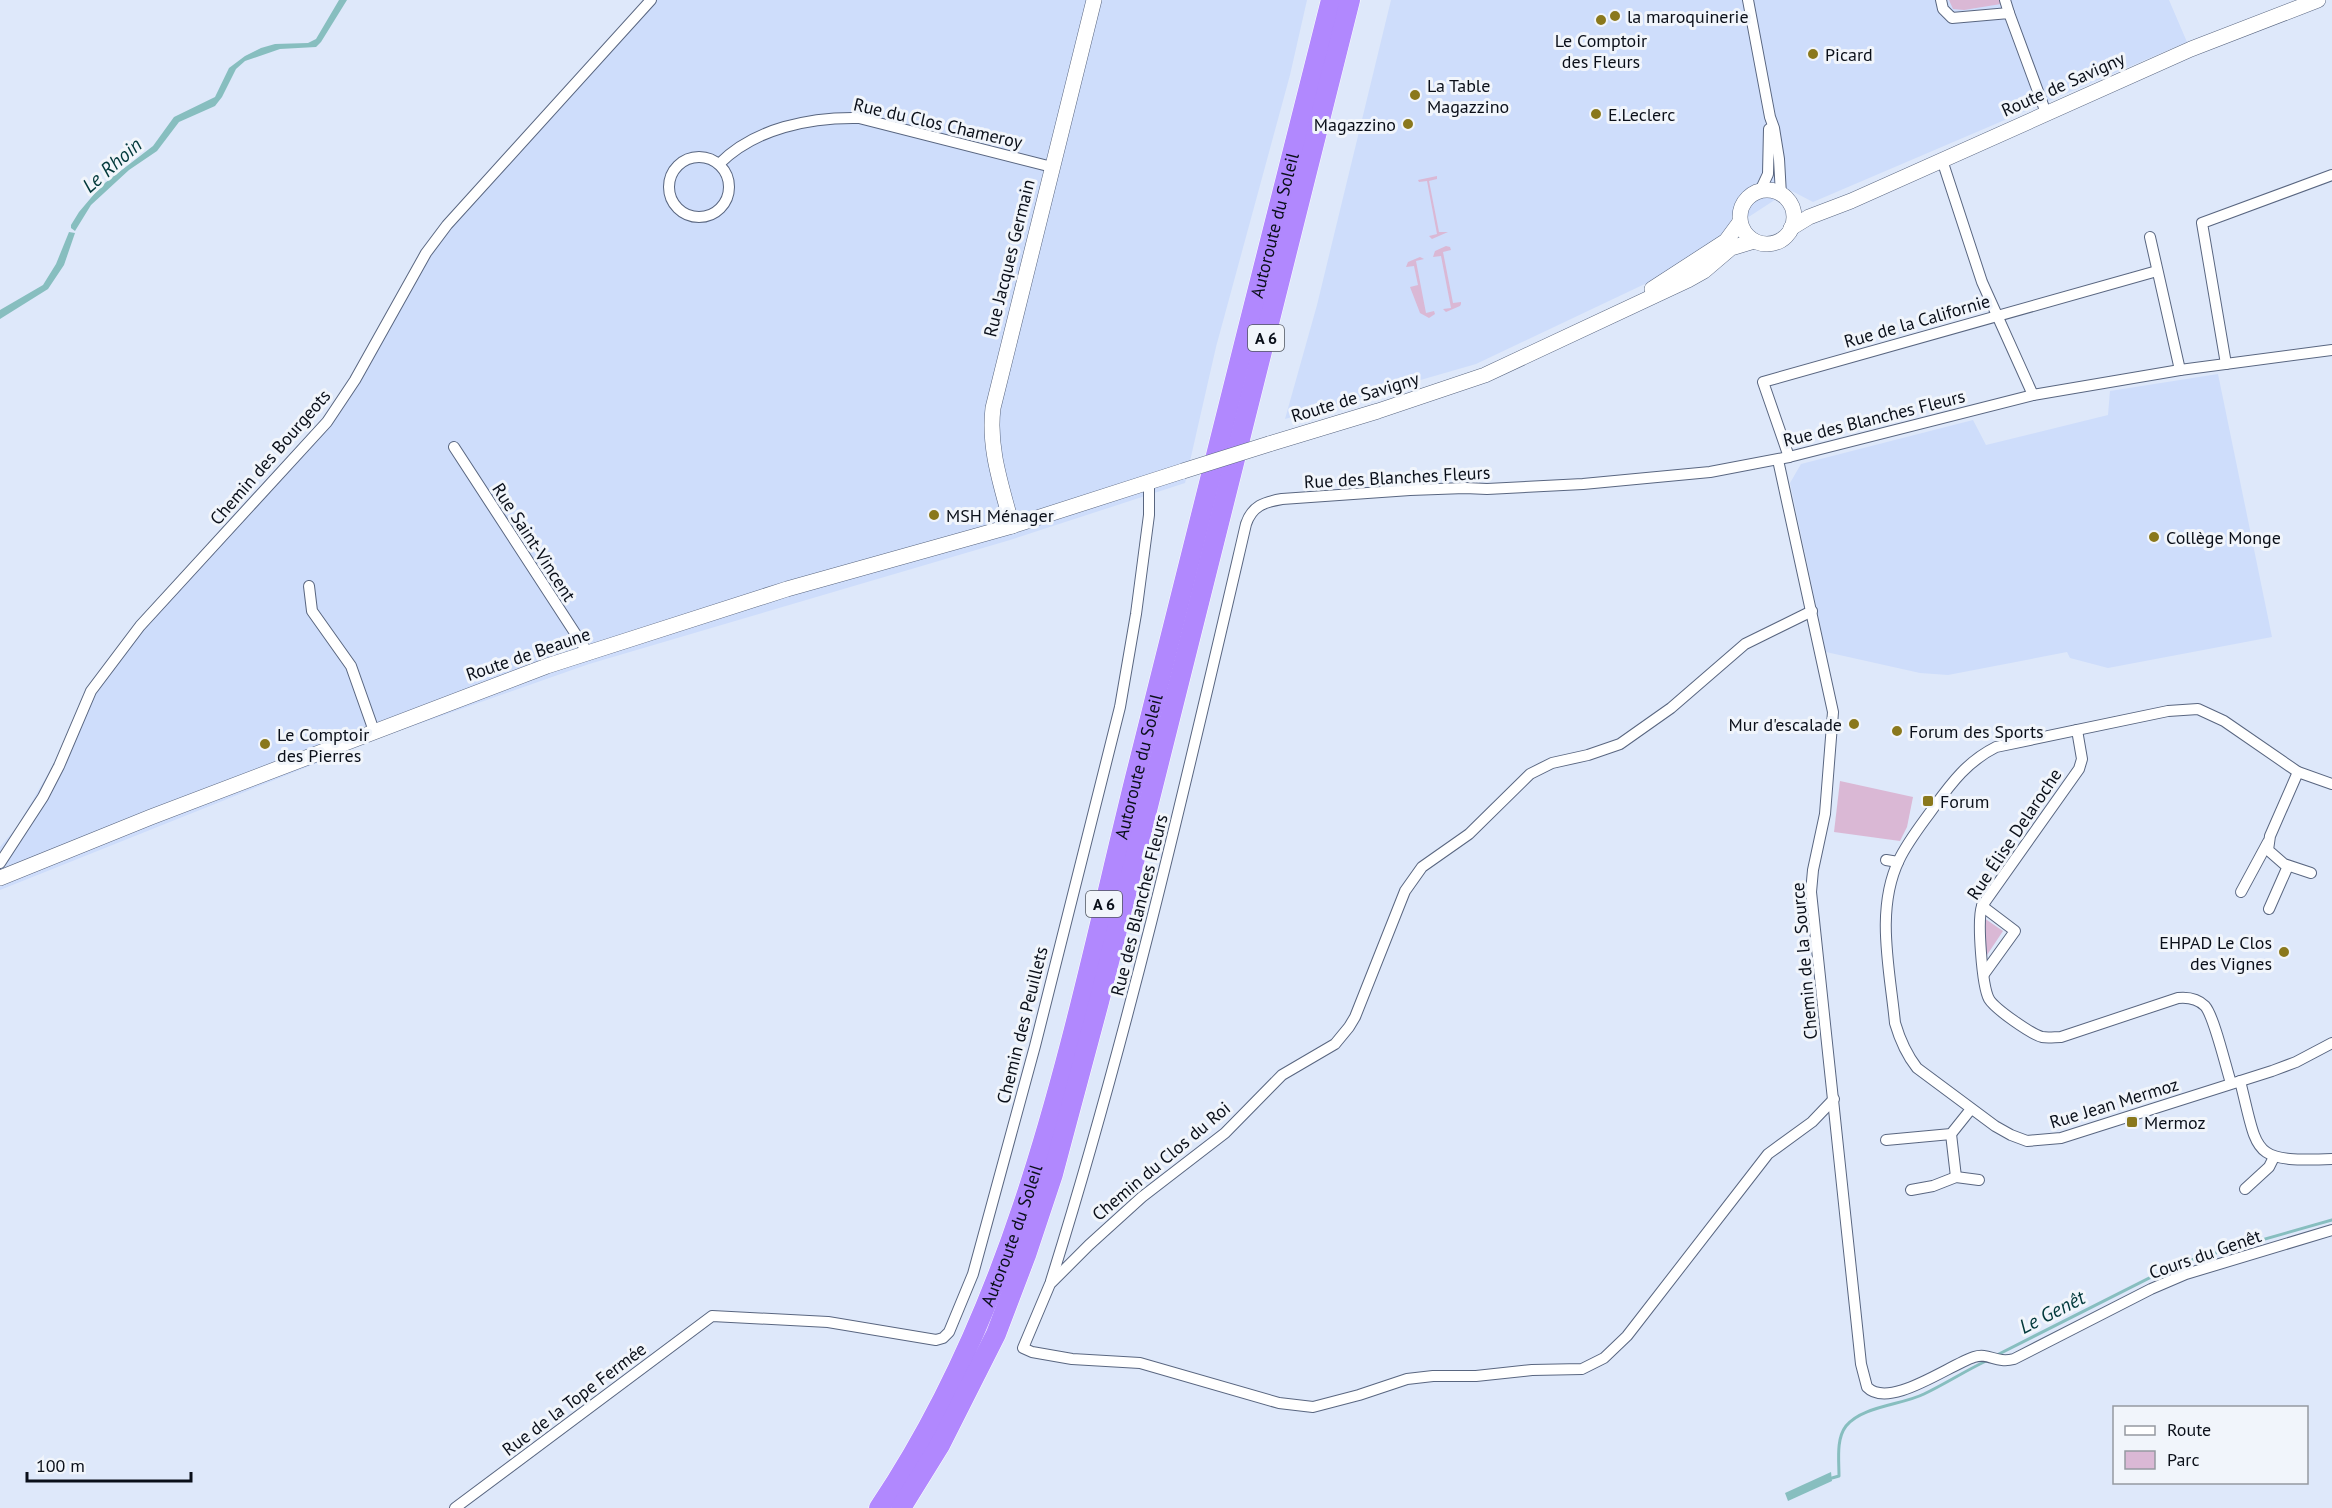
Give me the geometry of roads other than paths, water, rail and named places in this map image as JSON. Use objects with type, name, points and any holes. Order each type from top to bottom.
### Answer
[{"type":"highway","name":"Autoroute du Soleil","points":[[879,1508],[925,1435],[972,1343],[1009,1248],[1035,1169],[1084,987],[1331,0]]},
{"type":"highway","name":"Autoroute du Soleil","points":[[901,1508],[940,1445],[992,1342],[1026,1255],[1056,1164],[1105,980],[1350,0]]},
{"type":"main road","name":"Rue Jacques Germain","points":[[1012,526],[993,452],[992,421],[999,378],[1094,0]]},
{"type":"main road","name":"Route de Savigny","points":[[1791,228],[2191,49],[2318,0]]},
{"type":"main road","points":[[1786,200],[1794,217],[1791,228],[1784,238],[1769,244],[1754,241],[1745,233],[1740,222],[1741,208],[1744,202],[1760,191],[1767,190],[1809,209],[1827,210]]},
{"type":"main road","name":"Route de Savigny","points":[[1703,269],[1740,222]]},
{"type":"main road","name":"Route de Savigny","points":[[1082,504],[1458,385],[1532,354],[1631,305],[1645,301],[1703,269],[1731,248],[1754,241]]},
{"type":"main road","name":"Route de Beaune","points":[[0,878],[374,731],[588,653],[805,584],[1082,504]]},
{"type":"street","name":"Chemin des Bourgeots","points":[[0,863],[43,797],[92,691],[114,659],[140,626],[327,422],[356,380],[426,253],[447,225],[651,0]]},
{"type":"street","points":[[1748,0],[1786,200]]},
{"type":"street","points":[[1941,0],[1942,9],[1952,18],[2009,13]]},
{"type":"street","points":[[2005,0],[2046,113]]},
{"type":"street","name":"Rue du Clos Chameroy","points":[[719,164],[740,146],[759,136],[807,121],[833,117],[859,118],[1052,167]]},
{"type":"street","points":[[1760,191],[1768,174],[1770,117]]},
{"type":"street","points":[[699,156],[719,164],[724,169],[729,183],[728,197],[724,204],[714,213],[699,217],[679,210],[671,198],[669,183],[670,176],[678,164],[691,157],[699,156]]},
{"type":"street","points":[[1942,160],[1982,282],[2032,395]]},
{"type":"street","points":[[2226,364],[2202,223],[2332,175]]},
{"type":"street","points":[[2150,237],[2180,370]]},
{"type":"street","name":"Rue de la Californie","points":[[1784,458],[1763,382],[2157,271]]},
{"type":"street","name":"Rue des Blanches Fleurs","points":[[1050,1284],[1084,1176],[1130,1011],[1246,524],[1252,512],[1261,504],[1282,499],[1410,490],[1583,484],[1710,472],[1784,458],[2032,395],[2180,370],[2332,350]]},
{"type":"street","name":"Rue Saint-Vincent","points":[[454,447],[588,653]]},
{"type":"street","name":"Chemin de la Source","points":[[1784,458],[1833,712],[1823,849],[1813,870],[1811,892],[1861,1364],[1864,1382],[1871,1391]]},
{"type":"street","name":"Chemin des Peuillets","points":[[712,1316],[828,1322],[931,1340],[940,1340],[949,1332],[966,1293],[981,1245],[1035,1047],[1106,763],[1126,672],[1145,547],[1149,483]]},
{"type":"street","points":[[309,586],[312,611],[351,666],[374,731]]},
{"type":"street","name":"Chemin du Clos du Roi","points":[[1812,611],[1745,644],[1671,708],[1620,744],[1588,755],[1551,763],[1530,774],[1469,834],[1422,867],[1405,891],[1355,1017],[1343,1035],[1328,1049],[1282,1075],[1225,1133],[1110,1224],[1050,1284],[1023,1348],[1032,1352],[1072,1359],[1140,1363],[1279,1403],[1313,1407],[1414,1378],[1582,1369],[1604,1358],[1628,1336],[1768,1154],[1812,1122],[1834,1099]]},
{"type":"street","name":"Rue Jean Mermoz","points":[[2332,784],[2298,772],[2224,721],[2198,709],[2168,711],[1996,747],[1974,760],[1953,781],[1907,845],[1890,884],[1885,923],[1895,1023],[1899,1038],[1917,1068],[2011,1135],[2027,1141],[2061,1138],[2236,1082],[2296,1062],[2332,1043]]},
{"type":"street","name":"Rue Élise Delaroche","points":[[2077,730],[2082,759],[2079,769],[1982,906],[1979,925],[1989,998],[2034,1034],[2048,1038],[2061,1036],[2178,998],[2185,997],[2199,1002],[2208,1011],[2258,1146],[2274,1157]]},
{"type":"street","points":[[2241,892],[2268,842],[2298,772]]},
{"type":"street","points":[[2268,842],[2268,850],[2288,866],[2311,873]]},
{"type":"street","points":[[1886,860],[1898,862]]},
{"type":"street","points":[[2269,909],[2288,866]]},
{"type":"street","points":[[1982,906],[2015,931],[1984,974]]},
{"type":"street","points":[[1956,1177],[1951,1134],[1971,1108]]},
{"type":"street","points":[[1886,1140],[1951,1134]]},
{"type":"street","points":[[2245,1189],[2269,1167],[2274,1157],[2291,1160],[2332,1159]]},
{"type":"street","points":[[1911,1190],[1934,1186],[1956,1177],[1978,1180]]},
{"type":"street","name":"Cours du Genêt","points":[[1871,1391],[1878,1394],[1894,1393],[1973,1357],[1991,1358],[2001,1362],[2014,1359],[2151,1289],[2186,1274],[2332,1230]]},
{"type":"street","name":"Rue de la Tope Fermée","points":[[455,1508],[712,1316]]},
{"type":"waterway","name":"Le Genêt","points":[[1997,1355],[2177,1264],[2332,1220]]},
{"type":"waterway","name":"Le Genêt","points":[[1832,1478],[1839,1476],[1841,1437],[1846,1426],[1853,1419],[1872,1410],[1915,1398],[1986,1361]]},
{"type":"place","name":"la maroquinerie","points":[[1615,16]]},
{"type":"place","name":"Le Comptoir des Fleurs","points":[[1601,20]]},
{"type":"place","name":"Picard","points":[[1813,54]]},
{"type":"place","name":"La Table Magazzino","points":[[1415,95]]},
{"type":"place","name":"E.Leclerc","points":[[1596,114]]},
{"type":"place","name":"Magazzino","points":[[1408,124]]},
{"type":"place","name":"MSH Ménager","points":[[934,515]]},
{"type":"place","name":"Collège Monge","points":[[2154,537]]},
{"type":"place","name":"Mur d'escalade","points":[[1854,724]]},
{"type":"place","name":"Forum des Sports","points":[[1897,731]]},
{"type":"place","name":"Le Comptoir des Pierres","points":[[265,744]]},
{"type":"place","name":"Forum","points":[[1928,801]]},
{"type":"place","name":"EHPAD Le Clos des Vignes","points":[[2284,952]]},
{"type":"place","name":"Mermoz","points":[[2132,1122]]},
{"type":"water label","name":"Le Rhoin","points":[[112,165]]}]
